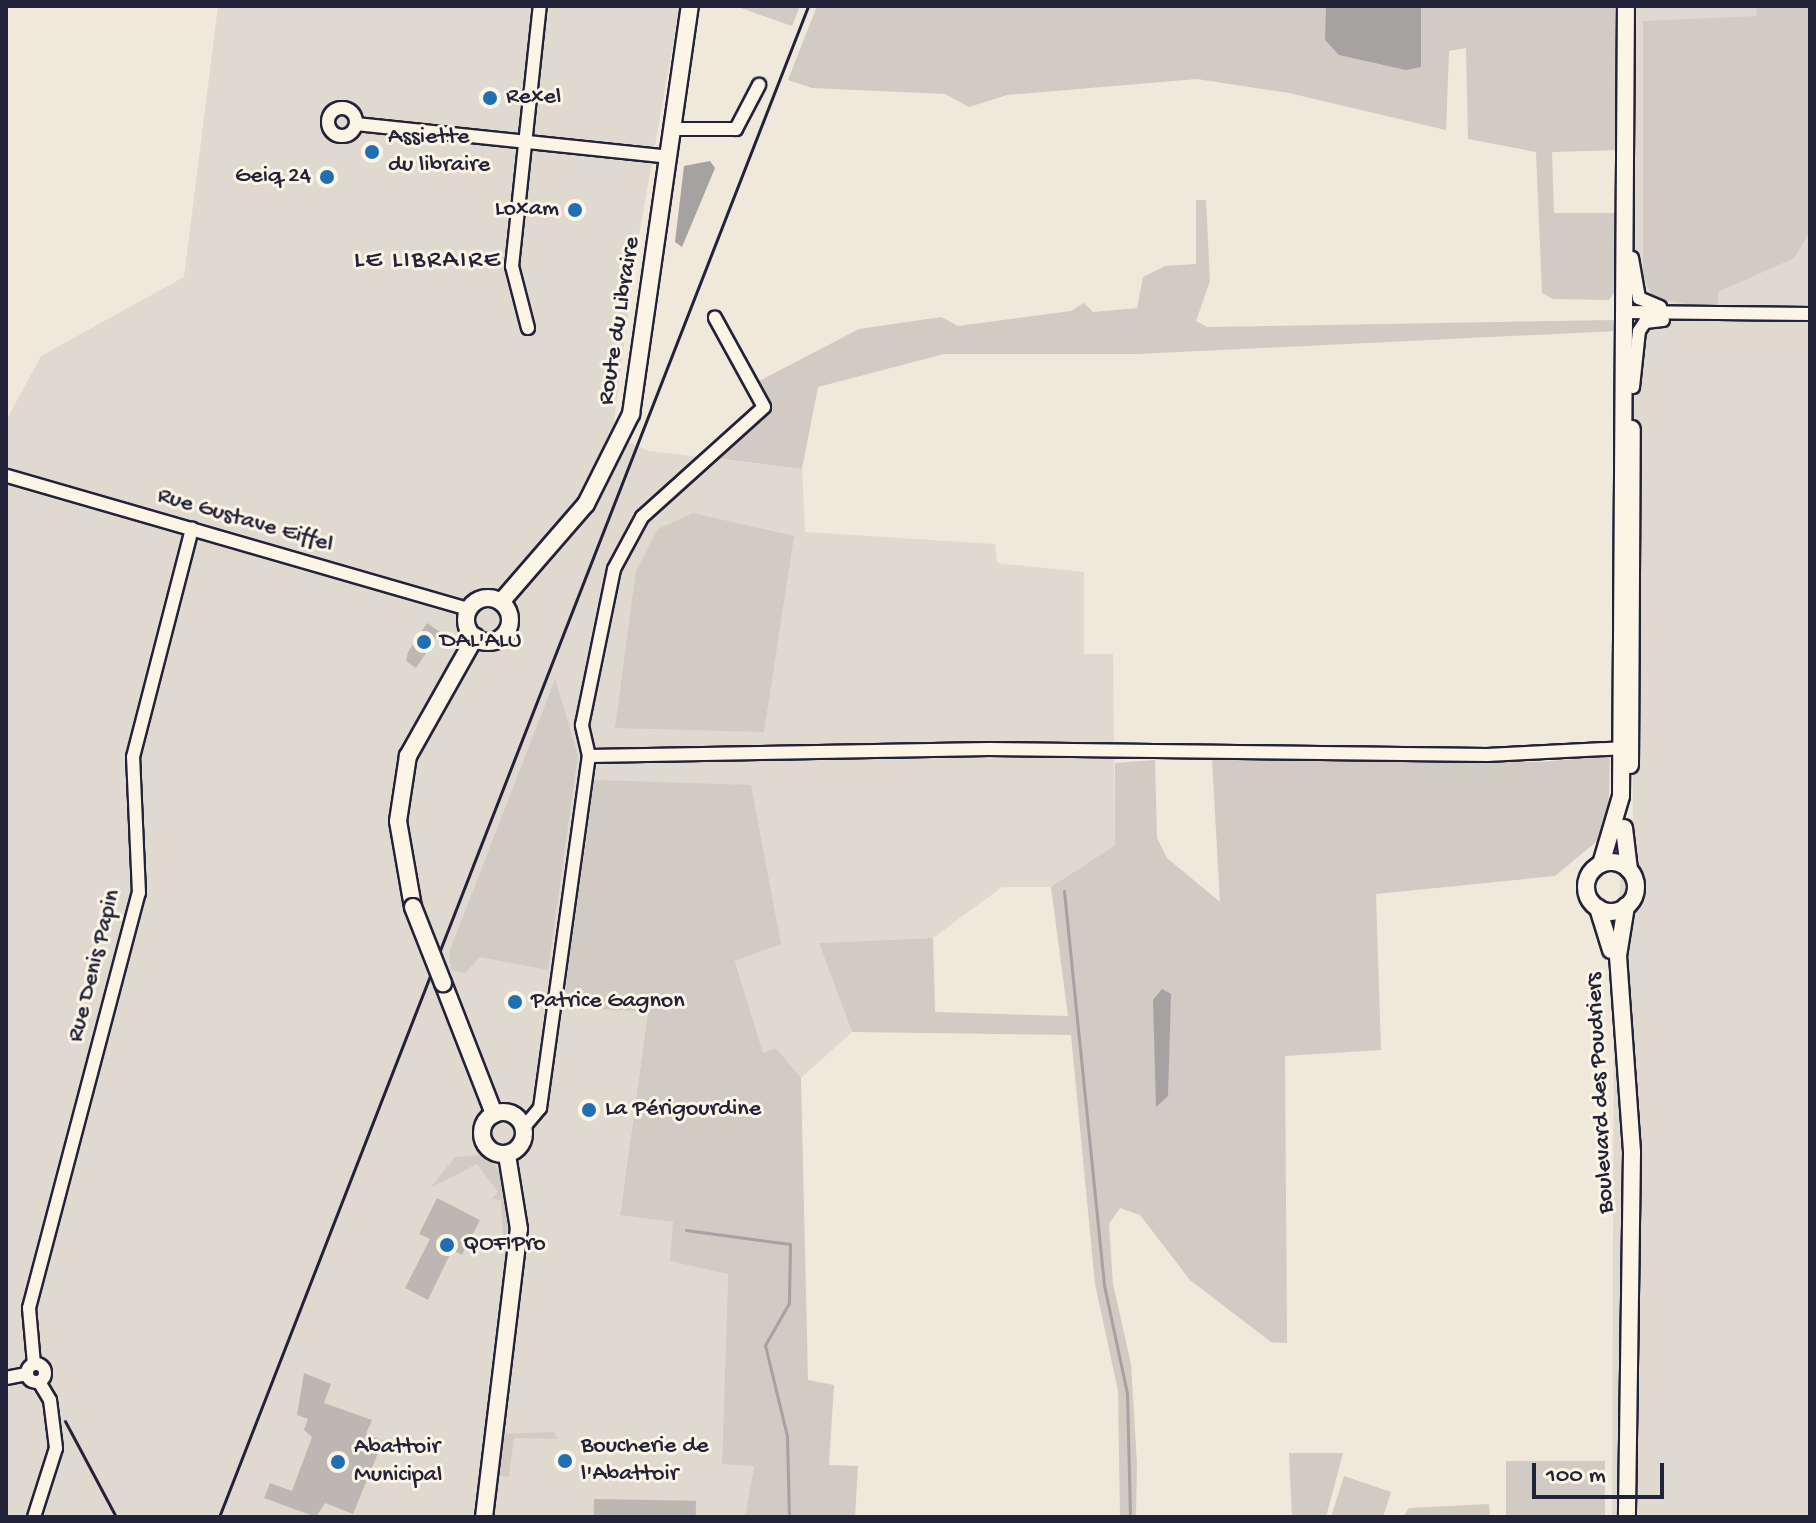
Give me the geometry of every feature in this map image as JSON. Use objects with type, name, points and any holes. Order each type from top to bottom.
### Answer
[{"type":"main road","name":"Route du Libraire","points":[[501,602],[586,504],[623,436],[643,362],[671,129],[690,6]]},
{"type":"main road","points":[[1626,6],[1629,312],[1624,748],[1619,811],[1601,864],[1586,883],[1598,908],[1626,906],[1636,890],[1622,849],[1633,387],[1628,191]]},
{"type":"main road","points":[[487,598],[501,602],[509,612],[507,631],[489,642],[475,637],[468,627],[469,609],[487,598]]},
{"type":"main road","points":[[475,637],[408,756],[398,821],[413,907],[494,1114],[482,1136],[488,1149],[507,1155],[520,1147],[524,1127],[515,1115],[494,1114]]},
{"type":"main road","points":[[1601,864],[1615,862],[1629,870]]},
{"type":"main road","name":"Boulevard des Poudriers","points":[[1626,906],[1618,956],[1632,1153],[1627,1279]]},
{"type":"main road","name":"Boulevard des Poudriers","points":[[1598,908],[1610,936],[1617,1008],[1627,1279],[1627,1517]]},
{"type":"main road","points":[[481,1517],[519,1229],[507,1155]]},
{"type":"street","points":[[528,328],[512,266],[540,6]]},
{"type":"street","points":[[671,129],[736,129],[759,85]]},
{"type":"street","points":[[356,124],[668,157]]},
{"type":"street","points":[[1632,258],[1639,298],[1648,305],[1710,316]]},
{"type":"street","points":[[1629,312],[1710,316],[1810,314]]},
{"type":"street","points":[[1633,387],[1645,322],[1710,316]]},
{"type":"street","points":[[524,1127],[540,1108],[589,756],[582,725],[614,569],[642,517],[764,407],[715,318]]},
{"type":"street","name":"Rue Gustave Eiffel","points":[[6,476],[469,609]]},
{"type":"street","name":"Rue Denis Papin","points":[[30,1369],[29,1308],[139,893],[133,757],[192,529]]},
{"type":"street","points":[[589,756],[989,749],[1487,755],[1624,748]]},
{"type":"street","points":[[6,1378],[30,1369],[50,1400],[56,1448],[34,1517]]},
{"type":"shaded area","points":[[218,6],[680,6],[638,240],[612,435],[649,451],[802,469],[805,532],[995,544],[997,563],[1084,572],[1084,654],[1113,654],[1115,845],[1051,887],[1002,887],[933,938],[820,943],[852,1032],[801,1078],[776,1048],[763,1054],[735,960],[563,1007],[648,1012],[620,1214],[674,1222],[728,1274],[722,1463],[754,1466],[745,1517],[6,1517],[6,421],[41,356],[184,277]]},
{"type":"shaded area","points":[[735,6],[800,6],[792,26]]},
{"type":"shaded area","points":[[817,6],[1616,6],[1620,150],[1552,152],[1554,213],[1620,213],[1617,289],[1609,300],[1553,299],[1542,293],[1536,152],[1468,139],[1466,48],[1449,51],[1446,130],[1289,93],[1197,79],[1007,95],[969,107],[945,94],[812,88],[788,80]]},
{"type":"shaded area","points":[[1326,6],[1421,6],[1421,67],[1406,70],[1339,55],[1325,40]]},
{"type":"shaded area","points":[[1630,6],[1810,6],[1810,1517],[1612,1517],[1614,987],[1622,852],[1633,822]]},
{"type":"shaded area","points":[[1757,6],[1810,6],[1810,232],[1794,258],[1718,292],[1718,310],[1653,298],[1643,275],[1643,21],[1756,16]]},
{"type":"shaded area","points":[[710,161],[715,168],[682,247],[675,242],[684,166]]},
{"type":"shaded area","points":[[1196,200],[1206,200],[1210,281],[1196,321],[1207,327],[1616,320],[1617,331],[1137,354],[944,354],[818,387],[802,469],[714,458],[770,409],[759,381],[859,329],[941,317],[958,326],[1071,311],[1084,303],[1093,312],[1137,308],[1143,277],[1165,266],[1196,264]]},
{"type":"shaded area","points":[[693,513],[794,536],[764,732],[615,728],[636,571],[658,529]]},
{"type":"shaded area","points":[[555,679],[578,755],[548,970],[480,957],[465,973],[451,970],[449,953]]},
{"type":"shaded area","points":[[1610,756],[1608,832],[1555,876],[1376,894],[1381,1050],[1285,1056],[1287,1343],[1271,1342],[1190,1280],[1140,1215],[1120,1208],[1109,1224],[1113,1284],[1131,1364],[1137,1464],[1136,1517],[1120,1517],[1118,1391],[1095,1284],[1071,1035],[852,1032],[819,943],[933,938],[935,1012],[1068,1016],[1051,887],[1115,845],[1115,763],[1155,760],[1157,838],[1167,858],[1220,902],[1212,759],[1541,762]]},
{"type":"shaded area","points":[[594,780],[751,785],[781,944],[735,961],[763,1053],[776,1048],[801,1078],[808,1380],[834,1385],[829,1465],[858,1466],[855,1517],[745,1517],[754,1466],[722,1464],[728,1274],[670,1261],[673,1222],[620,1215],[648,1012],[563,1007]]},
{"type":"shaded area","points":[[1162,989],[1171,994],[1168,1096],[1156,1107],[1153,1000]]},
{"type":"shaded area","points":[[485,1155],[506,1177],[508,1253],[497,1247],[503,1243],[501,1200],[491,1199],[498,1192],[477,1164],[430,1188],[455,1157]]},
{"type":"shaded area","points":[[554,1432],[558,1439],[514,1438],[509,1477],[496,1475],[502,1434]]},
{"type":"shaded area","points":[[1289,1453],[1343,1453],[1326,1517],[1292,1517]]},
{"type":"shaded area","points":[[1506,1461],[1605,1461],[1605,1517],[1506,1517]]},
{"type":"shaded area","points":[[1344,1476],[1391,1492],[1383,1517],[1331,1517]]},
{"type":"shaded area","points":[[1489,1504],[1490,1517],[1403,1517],[1409,1508]]},
{"type":"building","name":"DAL'ALU","points":[[427,623],[440,632],[416,668],[406,661],[408,652]]},
{"type":"building","name":"QOFIPro","points":[[437,1198],[480,1220],[462,1255],[452,1250],[428,1300],[405,1288],[430,1239],[419,1234]]},
{"type":"building","name":"Abattoir Municipal","points":[[304,1373],[331,1384],[324,1403],[372,1420],[366,1434],[383,1441],[353,1514],[325,1503],[316,1517],[264,1498],[270,1483],[292,1491],[312,1437],[304,1430],[308,1419],[297,1415]]},
{"type":"building","points":[[594,1499],[696,1501],[696,1517],[594,1517]]},
{"type":"waterway","points":[[1064,891],[1104,1285],[1127,1393],[1130,1517]]},
{"type":"waterway","points":[[686,1230],[790,1244],[789,1303],[765,1345],[787,1436],[789,1517]]},
{"type":"railway","points":[[219,1517],[808,6]]},
{"type":"railway","points":[[65,1421],[116,1517]]},
{"type":"place","name":"Rexel","points":[[490,98]]},
{"type":"place","name":"Assiette du libraire","points":[[372,152]]},
{"type":"place","name":"Geiq 24","points":[[327,177]]},
{"type":"place","name":"Loxam","points":[[575,210]]},
{"type":"place","name":"DAL'ALU","points":[[424,642]]},
{"type":"place","name":"Patrice Gagnon","points":[[515,1002]]},
{"type":"place","name":"La Périgourdine","points":[[589,1110]]},
{"type":"place","name":"QOFIPro","points":[[447,1245]]},
{"type":"place","name":"Boucherie de l'Abattoir","points":[[565,1461]]},
{"type":"place","name":"Abattoir Municipal","points":[[338,1462]]},
{"type":"district","name":"LE LIBRAIRE","points":[[428,262]]}]
